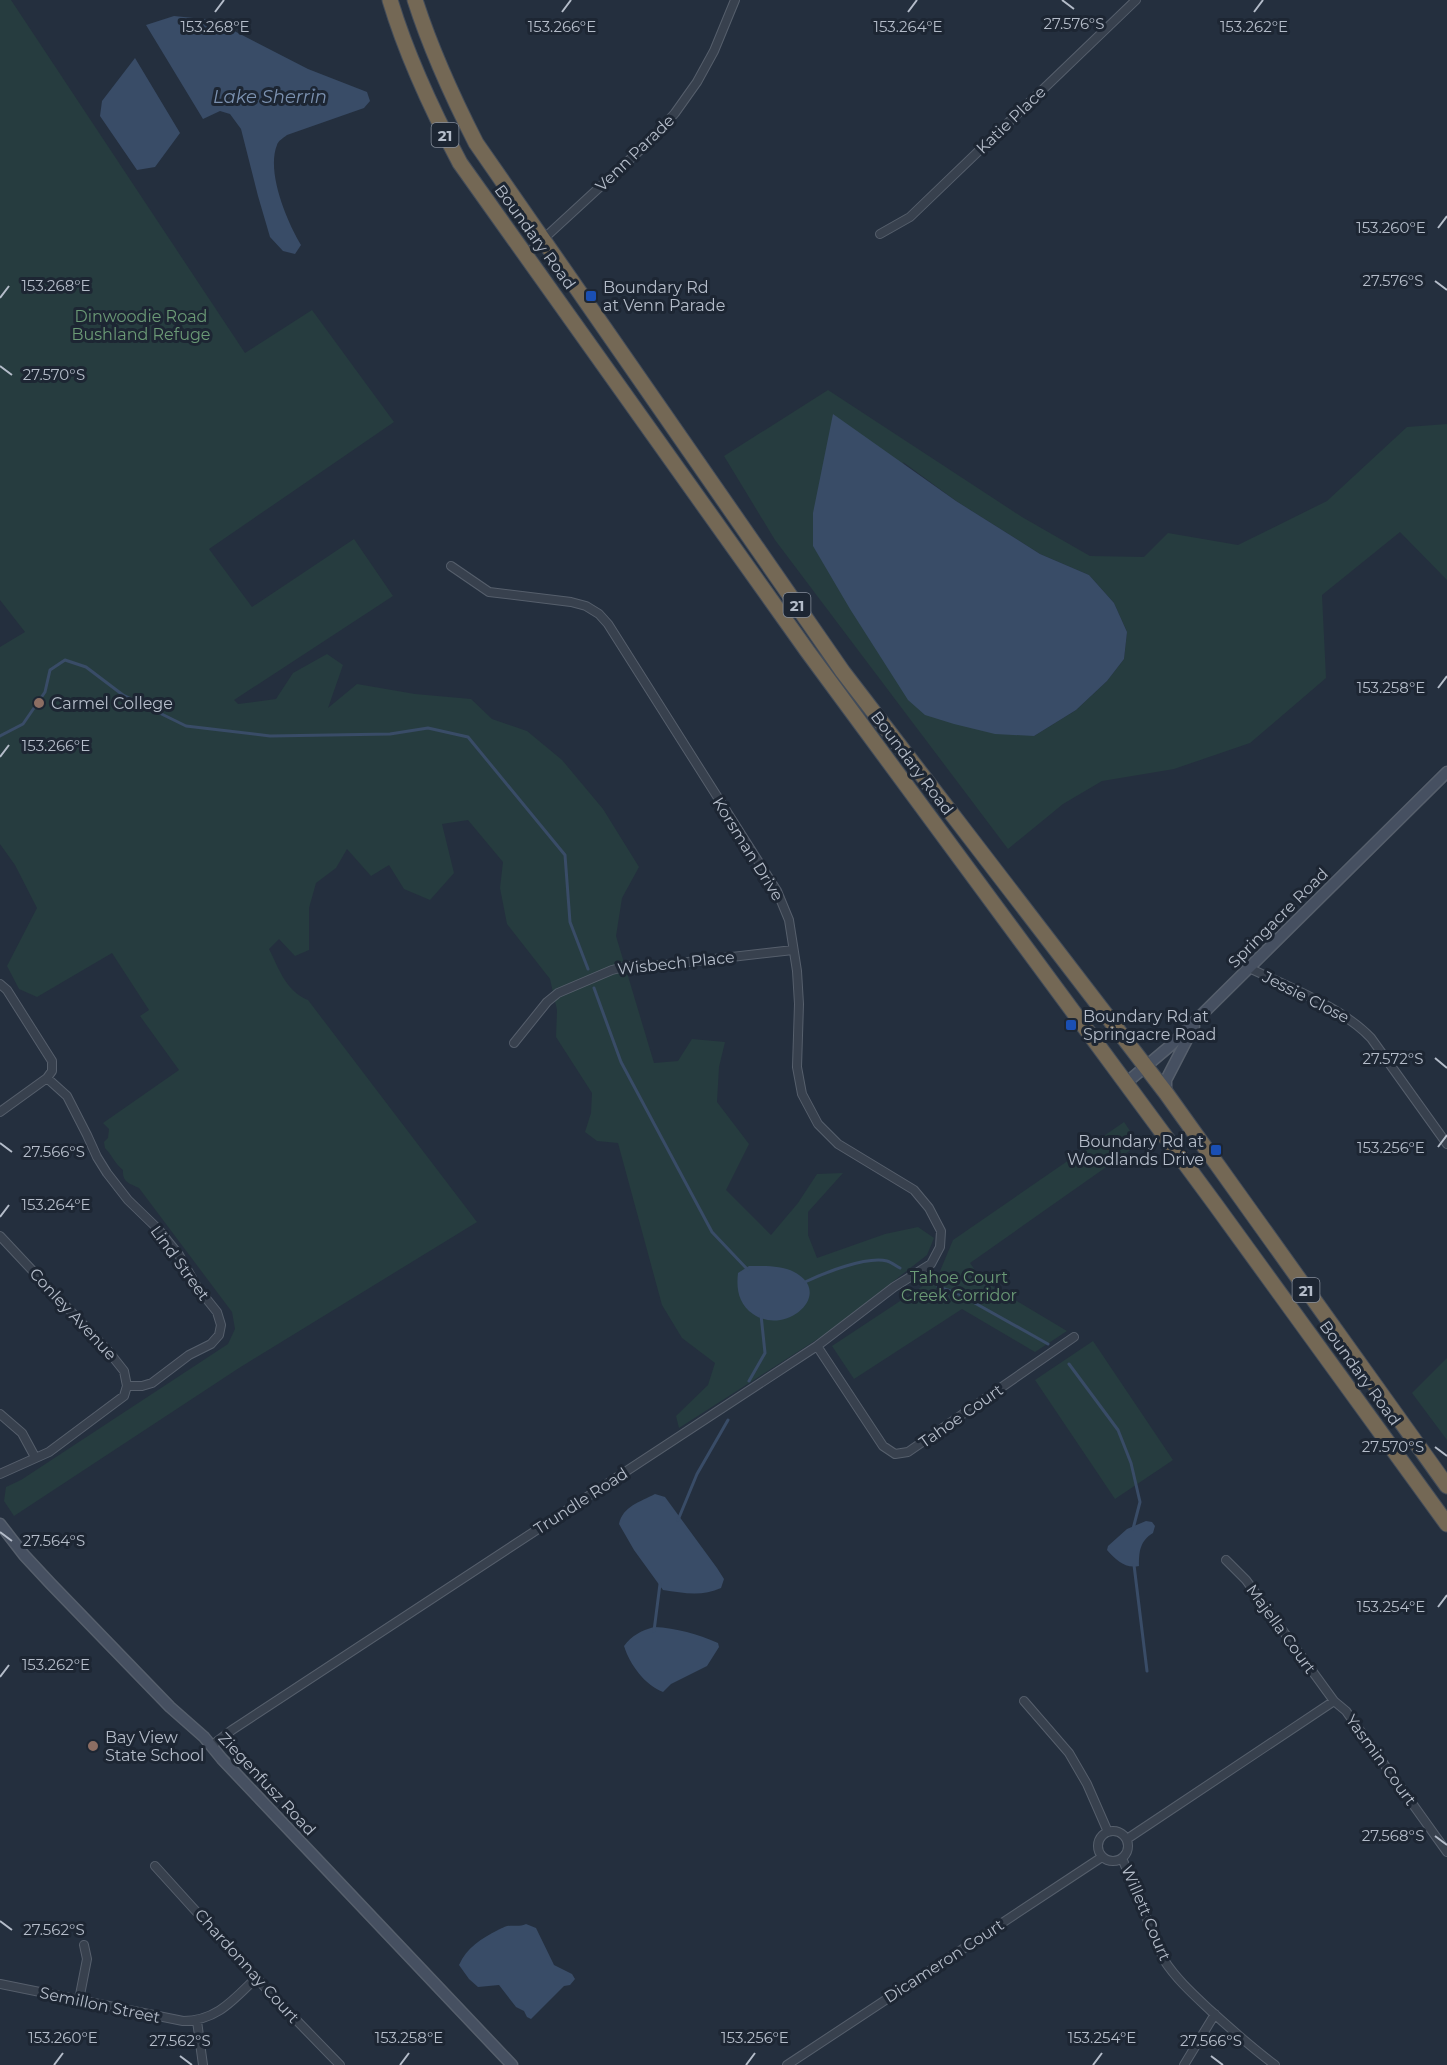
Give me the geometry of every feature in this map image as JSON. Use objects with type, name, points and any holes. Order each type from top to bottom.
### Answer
[{"type":"highway","name":"Boundary Road","points":[[390,0],[412,62],[438,121],[460,163],[808,652],[1447,1524]]},
{"type":"highway","name":"Boundary Road","points":[[415,0],[429,44],[472,134],[843,672],[1166,1093],[1447,1486]]},
{"type":"street","name":"Venn Parade","points":[[526,255],[652,139],[675,113],[697,82],[714,51],[735,0]]},
{"type":"street","name":"Katie Place","points":[[880,234],[910,217],[1136,0]]},
{"type":"street","name":"Korsman Drive","points":[[451,566],[489,592],[571,602],[586,606],[608,624],[777,891],[789,920],[799,1004],[797,1066],[802,1094],[818,1124],[838,1144],[914,1190],[929,1208],[941,1231],[940,1247]]},
{"type":"street","name":"Springacre Road","points":[[1126,1083],[1170,1046],[1447,772]]},
{"type":"street","name":"Wisbech Place","points":[[514,1043],[547,1002],[558,993],[612,970],[628,966],[662,965],[793,950]]},
{"type":"street","name":"Jessie Close","points":[[1249,968],[1359,1024],[1447,1144]]},
{"type":"street","points":[[0,984],[7,990],[52,1061],[52,1071],[47,1078],[0,1112]]},
{"type":"street","points":[[1166,1093],[1166,1080],[1200,1015]]},
{"type":"street","name":"Lind Street","points":[[47,1078],[67,1096],[107,1173],[128,1200],[158,1229],[179,1255],[197,1287],[217,1312],[221,1325],[219,1335],[211,1344],[189,1355],[152,1383],[127,1386]]},
{"type":"street","name":"Conley Avenue","points":[[0,1236],[109,1352],[124,1371],[127,1386]]},
{"type":"street","name":"Trundle Road","points":[[211,1746],[242,1723],[817,1346],[894,1287],[931,1264],[940,1247]]},
{"type":"street","name":"Tahoe Court","points":[[817,1346],[884,1446],[895,1454],[908,1452],[1074,1337]]},
{"type":"street","points":[[0,1474],[49,1452],[68,1440],[117,1402],[123,1396],[127,1386]]},
{"type":"street","points":[[0,1414],[22,1433],[35,1457]]},
{"type":"street","name":"Ziegenfusz Road","points":[[0,1524],[50,1583],[211,1746],[512,2065]]},
{"type":"street","name":"Majella Court","points":[[1226,1560],[1246,1580],[1334,1701]]},
{"type":"street","points":[[1024,1701],[1069,1753],[1087,1784],[1108,1832]]},
{"type":"street","points":[[1127,1839],[1334,1701]]},
{"type":"street","name":"Yasmin Court","points":[[1334,1701],[1346,1711],[1447,1852]]},
{"type":"street","points":[[1117,1831],[1127,1839],[1129,1848],[1122,1858],[1112,1861],[1102,1857],[1098,1849],[1099,1841],[1108,1832],[1117,1831]]},
{"type":"street","name":"Dicameron Court","points":[[787,2065],[1102,1857]]},
{"type":"street","name":"Willett Court","points":[[1122,1858],[1164,1960],[1183,1985],[1245,2043],[1275,2065]]},
{"type":"street","name":"Chardonnay Court","points":[[155,1866],[340,2065]]},
{"type":"street","points":[[79,2000],[87,1959],[84,1945]]},
{"type":"street","points":[[203,2065],[197,2021],[222,2010],[257,1977]]},
{"type":"street","name":"Semillon Street","points":[[0,1984],[183,2021],[197,2021]]},
{"type":"street","points":[[1184,2065],[1215,2014]]},
{"type":"green space","name":"Dinwoodie Road Bushland Refuge","points":[[0,0],[11,0],[245,353],[312,310],[394,422],[209,549],[252,607],[354,539],[393,596],[234,700],[238,704],[276,699],[293,673],[327,654],[343,665],[328,708],[357,684],[415,694],[471,699],[492,719],[527,731],[562,760],[603,809],[639,867],[622,898],[616,936],[654,1063],[678,1061],[692,1039],[725,1042],[719,1067],[717,1102],[749,1144],[726,1190],[771,1235],[798,1203],[817,1174],[843,1173],[808,1212],[808,1235],[817,1258],[885,1234],[918,1227],[934,1238],[927,1255],[827,1333],[679,1428],[676,1416],[708,1385],[715,1363],[682,1338],[662,1305],[618,1143],[597,1141],[585,1132],[591,1113],[592,1093],[556,1037],[557,1010],[550,979],[507,924],[500,888],[503,862],[468,820],[442,824],[454,873],[430,900],[404,889],[389,865],[371,876],[347,849],[336,868],[316,883],[309,908],[309,950],[295,956],[279,939],[269,949],[289,985],[300,996],[308,1000],[477,1222],[239,1368],[14,1516],[4,1501],[6,1487],[21,1480],[228,1344],[235,1329],[232,1312],[139,1188],[125,1180],[123,1170],[105,1148],[104,1142],[108,1138],[109,1129],[103,1123],[179,1070],[140,1016],[149,1010],[112,953],[37,997],[19,989],[7,966],[37,908],[15,865],[0,844],[0,647],[25,632],[0,600]]},
{"type":"green space","points":[[828,390],[1022,517],[1090,556],[1144,557],[1168,533],[1238,545],[1327,501],[1407,427],[1447,424],[1447,580],[1400,532],[1322,595],[1326,678],[1250,743],[1174,769],[1102,781],[1063,804],[1008,849],[775,540],[724,456]],"holes":[[[903,462],[956,501],[1040,554],[1089,575],[1114,603],[1127,632],[1124,659],[1107,681],[1076,710],[1034,736]]]},
{"type":"green space","name":"Tahoe Court Creek Corridor","points":[[1124,1122],[1139,1144],[970,1263],[982,1280],[1067,1331],[1035,1352],[962,1309],[854,1379],[832,1346],[938,1276],[953,1240]]},
{"type":"green space","points":[[1093,1341],[1173,1460],[1115,1499],[1035,1380]]},
{"type":"green space","points":[[1447,1358],[1447,1440],[1412,1393]]},
{"type":"water","name":"Lake Sherrin","points":[[174,16],[213,20],[308,69],[367,92],[370,101],[364,108],[287,135],[278,144],[274,156],[276,182],[284,210],[301,245],[295,254],[283,251],[270,237],[241,129],[230,114],[220,111],[203,119],[146,25]]},
{"type":"water","points":[[135,58],[180,133],[155,167],[137,170],[100,116],[102,101]]},
{"type":"water","points":[[833,414],[956,501],[1040,554],[1089,575],[1114,603],[1127,632],[1124,659],[1107,681],[1076,710],[1034,736],[995,734],[925,715],[908,700],[813,546],[813,513]]},
{"type":"water","points":[[749,1266],[781,1268],[799,1275],[807,1284],[810,1293],[807,1303],[790,1317],[778,1320],[765,1320],[753,1314],[744,1306],[738,1285],[738,1273]]},
{"type":"water","points":[[655,1494],[665,1497],[717,1568],[724,1579],[721,1588],[700,1593],[663,1590],[634,1550],[619,1524],[621,1518],[633,1505]]},
{"type":"water","points":[[1146,1521],[1152,1522],[1155,1526],[1153,1533],[1145,1539],[1141,1547],[1139,1566],[1134,1567],[1121,1563],[1107,1550],[1108,1546],[1127,1529]]},
{"type":"water","points":[[654,1627],[695,1634],[718,1643],[719,1647],[707,1666],[671,1684],[663,1692],[650,1685],[639,1674],[624,1646],[637,1634]]},
{"type":"water","points":[[526,1924],[536,1928],[554,1965],[572,1974],[575,1979],[570,1985],[564,1986],[531,2019],[524,2011],[516,2007],[499,1985],[478,1987],[459,1965],[470,1948],[486,1937],[506,1926]]},
{"type":"waterway","points":[[0,736],[23,724],[45,692],[50,670],[65,660],[86,667],[123,695],[186,726],[270,736],[390,734],[428,728],[468,737],[565,855],[570,922],[588,969]]},
{"type":"waterway","points":[[594,988],[621,1062],[712,1232],[748,1270]]},
{"type":"waterway","points":[[805,1282],[834,1270],[868,1261],[887,1261],[900,1268]]},
{"type":"waterway","points":[[938,1287],[957,1293],[1048,1344]]},
{"type":"waterway","points":[[749,1381],[765,1353],[761,1315]]},
{"type":"waterway","points":[[1069,1364],[1118,1430],[1131,1463],[1140,1502],[1133,1529]]},
{"type":"waterway","points":[[678,1520],[697,1474],[728,1420]]},
{"type":"waterway","points":[[1134,1565],[1147,1671]]},
{"type":"waterway","points":[[654,1631],[660,1584]]},
{"type":"place","name":"Boundary Rd at Venn Parade","points":[[591,296]]},
{"type":"place","name":"Carmel College","points":[[39,703]]},
{"type":"place","name":"Boundary Rd at Springacre Road","points":[[1071,1025]]},
{"type":"place","name":"Boundary Rd at Woodlands Drive","points":[[1216,1150]]},
{"type":"place","name":"Bay View State School","points":[[93,1746]]}]
